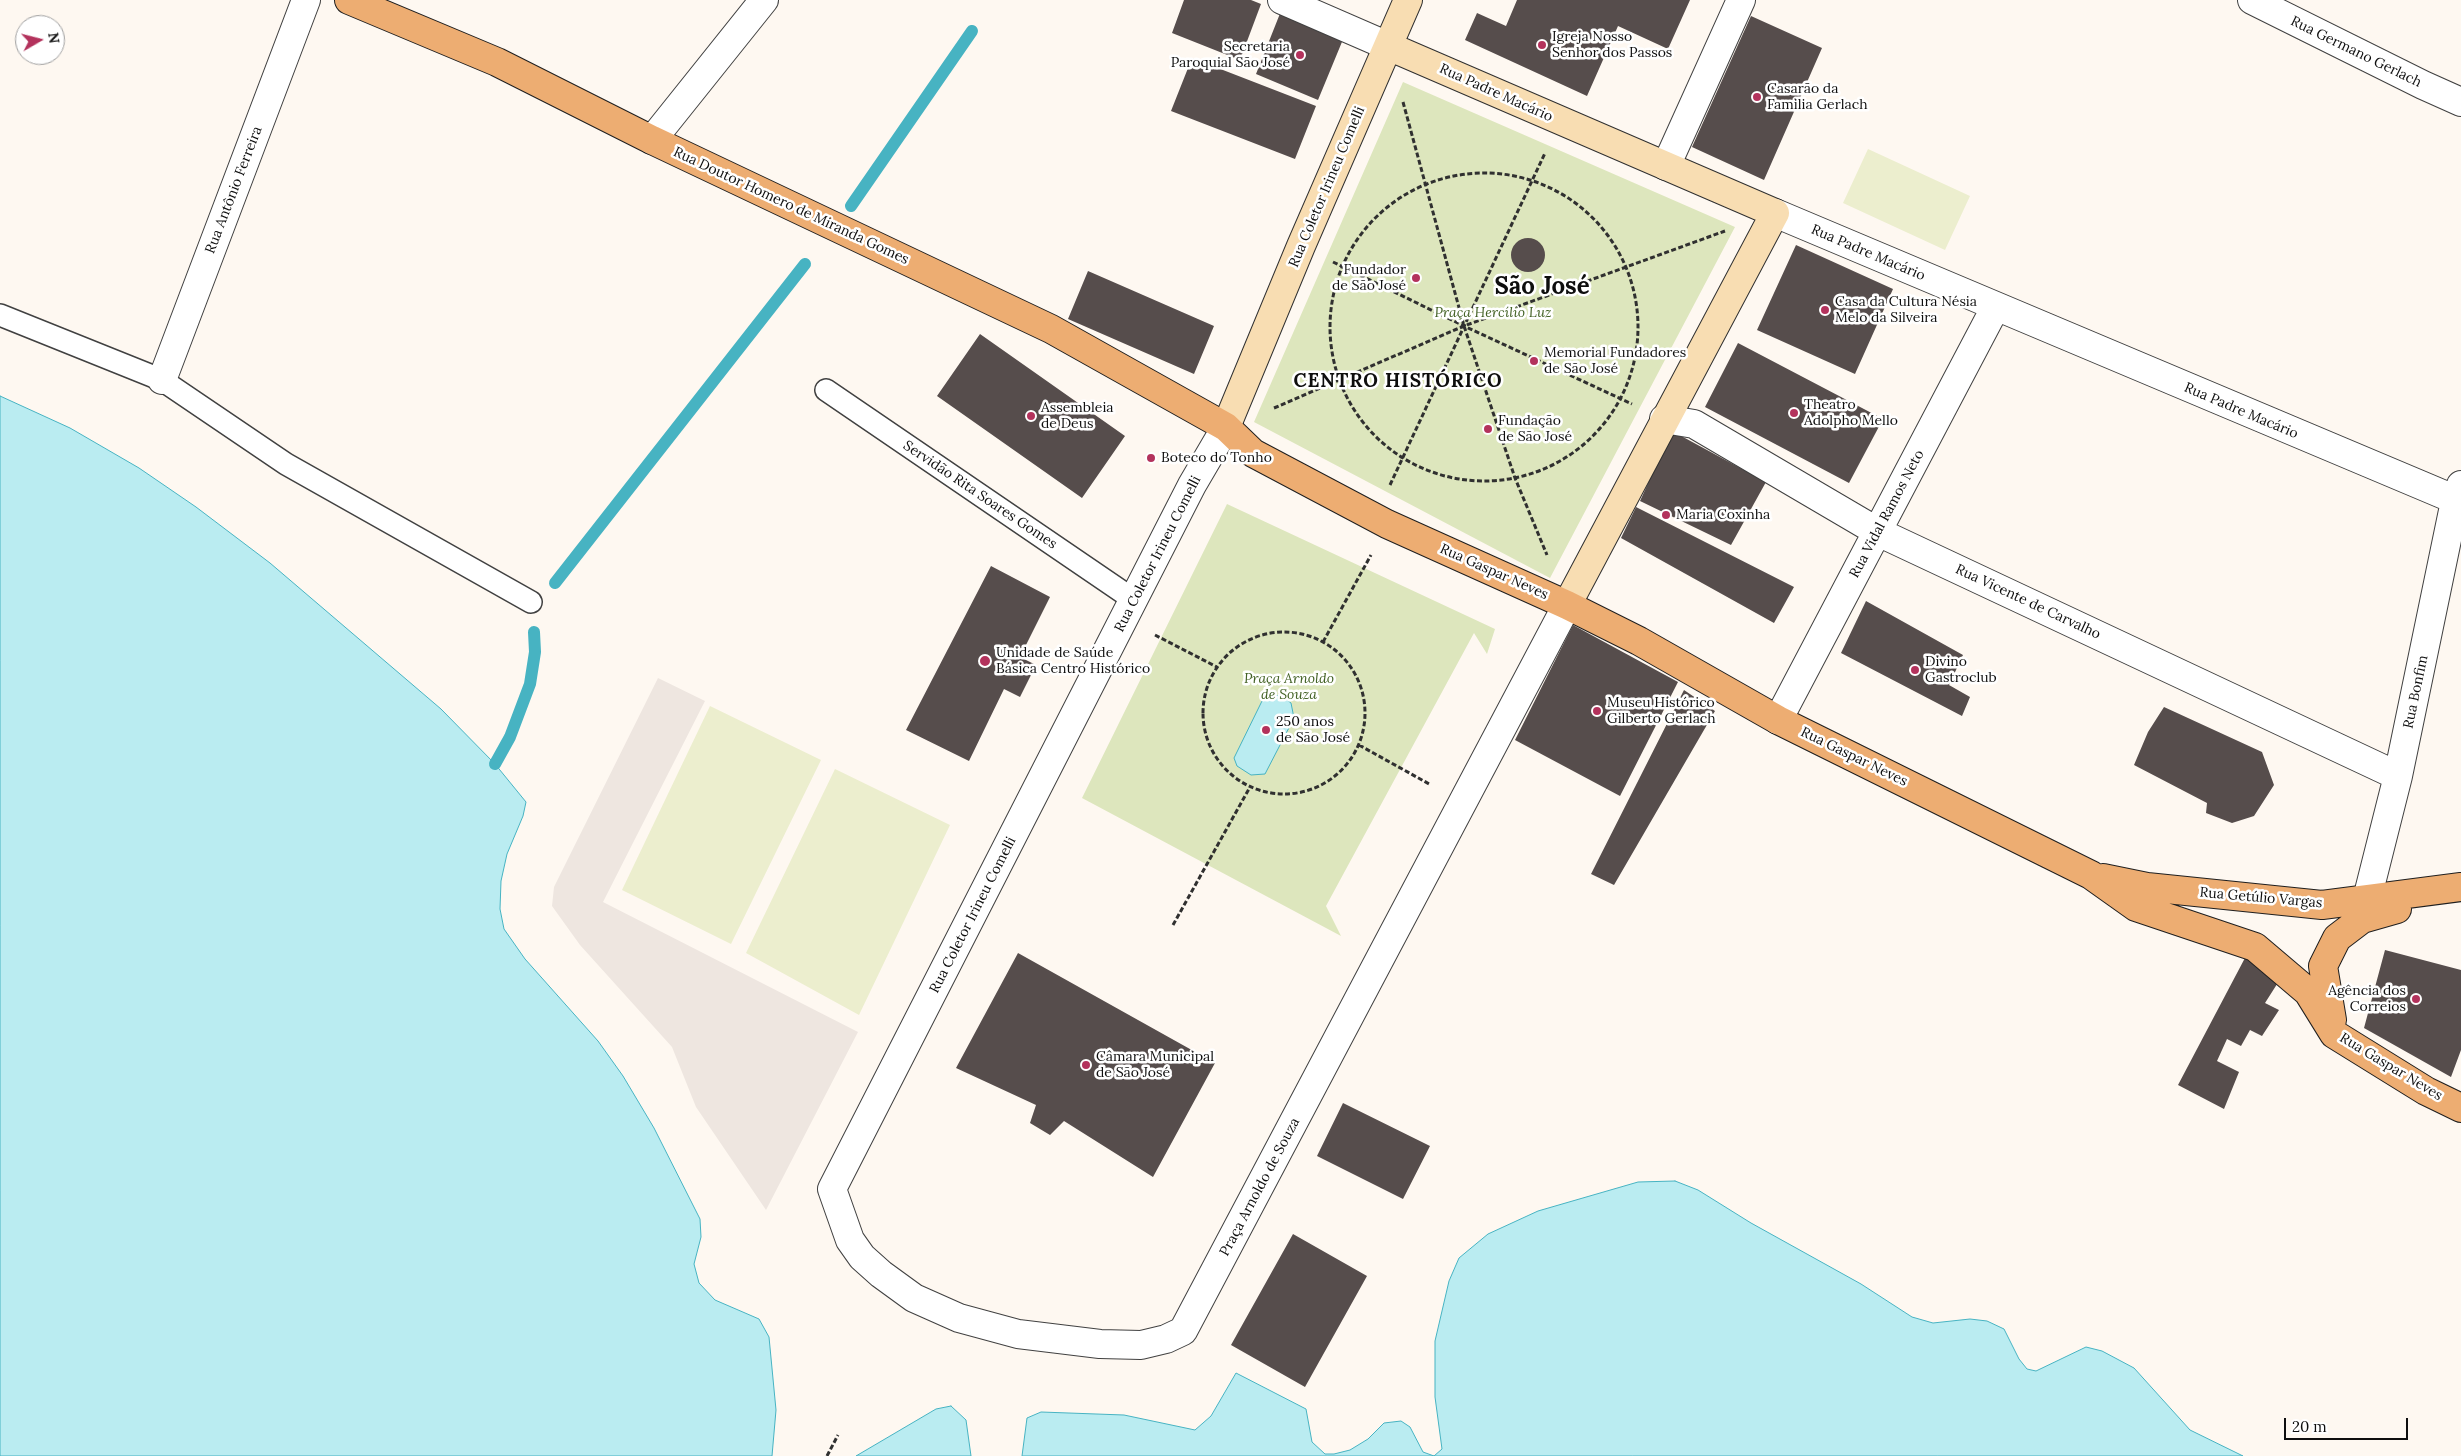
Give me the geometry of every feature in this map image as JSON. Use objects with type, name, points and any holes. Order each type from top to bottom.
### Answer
[{"type":"main road","name":"Rua Doutor Homero de Miranda Gomes","points":[[350,0],[497,62],[652,140],[1051,329],[1226,427]]},
{"type":"main road","name":"Rua Coletor Irineu Comelli","points":[[1226,427],[1301,246],[1408,0]]},
{"type":"main road","name":"Rua Padre Macário","points":[[1388,46],[1774,213]]},
{"type":"main road","points":[[1568,605],[1664,419],[1774,213]]},
{"type":"main road","name":"Rua Gaspar Neves","points":[[1226,427],[1253,453],[1381,521],[1568,605],[1638,641],[1778,720],[2092,875],[2136,907],[2255,947],[2308,992],[2334,1034],[2426,1091],[2461,1108]]},
{"type":"main road","name":"Rua Getúlio Vargas","points":[[2092,875],[2147,887],[2322,905],[2457,888]]},
{"type":"main road","points":[[2334,1034],[2323,966],[2337,938],[2362,919],[2400,909],[2457,888]]},
{"type":"street","name":"Rua Antônio Ferreira","points":[[162,380],[306,0]]},
{"type":"street","points":[[652,140],[764,0]]},
{"type":"street","points":[[1282,0],[1388,46]]},
{"type":"street","points":[[1666,166],[1741,0]]},
{"type":"street","name":"Rua Germano Gerlach","points":[[2252,0],[2414,81],[2461,102]]},
{"type":"street","name":"Rua Padre Macário","points":[[1774,213],[1995,308],[2459,496]]},
{"type":"street","name":"Rua Vidal Ramos Neto","points":[[1778,720],[1995,308]]},
{"type":"street","name":"Rua Vicente de Carvalho","points":[[1664,419],[1694,424],[1878,532],[2398,776]]},
{"type":"street","name":"Rua Coletor Irineu Comelli","points":[[867,1122],[1192,485],[1226,427]]},
{"type":"street","name":"Rua Bonfim","points":[[2367,899],[2398,776],[2459,496]]},
{"type":"street","name":"Praça Arnoldo de Souza","points":[[867,1122],[832,1189],[850,1240],[862,1257],[880,1274],[914,1298],[959,1318],[1018,1334],[1100,1344],[1141,1345],[1166,1339],[1183,1331],[1568,605]]},
{"type":"lane","points":[[0,315],[162,380],[286,464],[531,602]]},
{"type":"lane","name":"Servidão Rita Soares Gomes","points":[[826,390],[1129,609]]},
{"type":"path","points":[[1403,101],[1464,326],[1515,478],[1568,605]]},
{"type":"path","points":[[1323,642],[1381,521],[1402,458],[1560,120]]},
{"type":"path","points":[[1478,173],[1506,174],[1531,180],[1556,191],[1578,205],[1597,223],[1613,244],[1625,267],[1634,294],[1637,320],[1636,347],[1630,373],[1620,398],[1606,421],[1587,441],[1566,458],[1541,470],[1515,478],[1492,481],[1445,476],[1402,458],[1365,425],[1351,404],[1340,381],[1332,352],[1330,323],[1334,294],[1342,266],[1357,240],[1376,217],[1399,198],[1426,184],[1452,176],[1478,173]]},
{"type":"path","points":[[1226,427],[1340,381],[1464,326],[1774,213]]},
{"type":"path","points":[[1301,246],[1464,326],[1664,419]]},
{"type":"path","points":[[1129,609],[1217,667]]},
{"type":"path","points":[[1277,632],[1301,633],[1323,642],[1342,656],[1356,676],[1364,698],[1365,722],[1359,745],[1348,764],[1333,779],[1313,790],[1292,795],[1270,794],[1250,787],[1230,774],[1215,756],[1205,735],[1203,711],[1206,688],[1217,667],[1233,650],[1254,637],[1277,632]]},
{"type":"path","points":[[1359,745],[1463,802]]},
{"type":"path","points":[[1173,925],[1250,787]]},
{"type":"path","points":[[827,1456],[838,1435]]},
{"type":"green space","name":"Praça Hercílio Luz","points":[[1403,82],[1735,227],[1550,578],[1254,422]]},
{"type":"green space","points":[[1868,149],[1970,196],[1945,250],[1843,203]]},
{"type":"green space","name":"Praça Arnoldo de Souza","points":[[1227,504],[1495,629],[1487,654],[1474,633],[1326,906],[1341,936],[1082,798]]},
{"type":"green space","points":[[710,706],[821,760],[731,944],[622,890]]},
{"type":"green space","points":[[835,769],[950,825],[859,1015],[746,953]]},
{"type":"shaded area","points":[[658,678],[705,701],[603,902],[858,1032],[766,1210],[696,1107],[672,1047],[580,945],[552,906],[554,887]]},
{"type":"water","points":[[0,396],[70,428],[139,468],[196,507],[270,563],[441,709],[495,764],[526,802],[523,816],[507,854],[501,881],[500,909],[504,929],[525,959],[598,1041],[623,1076],[654,1128],[700,1219],[701,1237],[694,1264],[699,1283],[715,1300],[759,1319],[769,1337],[776,1410],[772,1456],[0,1456]]},
{"type":"water","points":[[1275,695],[1283,697],[1291,703],[1294,718],[1265,774],[1251,775],[1237,766],[1234,758],[1262,701]]},
{"type":"water","points":[[1675,1181],[1698,1190],[1751,1223],[1861,1284],[1912,1317],[1933,1323],[1970,1319],[1987,1321],[2004,1329],[2019,1359],[2027,1369],[2036,1371],[2086,1347],[2102,1351],[2134,1368],[2190,1430],[2243,1456],[1434,1456],[1442,1449],[1435,1397],[1435,1341],[1449,1281],[1459,1258],[1488,1234],[1538,1211],[1638,1182]]},
{"type":"water","points":[[1236,1373],[1306,1409],[1312,1442],[1325,1454],[1350,1450],[1368,1439],[1384,1423],[1401,1421],[1410,1427],[1423,1452],[1434,1456],[1022,1456],[1027,1418],[1041,1412],[1124,1415],[1195,1430],[1211,1416]]},
{"type":"water","points":[[951,1406],[966,1420],[971,1456],[856,1456],[936,1409]]},
{"type":"building","points":[[1184,0],[1251,0],[1261,4],[1240,60],[1172,33]]},
{"type":"building","name":"Igreja Nosso Senhor dos Passos","points":[[1517,0],[1690,0],[1668,49],[1618,26],[1587,96],[1465,40],[1477,13],[1506,26]]},
{"type":"building","name":"Secretaria Paroquial São José","points":[[1281,11],[1344,37],[1318,100],[1256,74]]},
{"type":"building","name":"Casarão da Familia Gerlach","points":[[1751,16],[1822,48],[1764,180],[1692,147]]},
{"type":"building","points":[[1192,58],[1316,106],[1295,159],[1171,111]]},
{"type":"building","points":[[1528,238],[1540,243],[1545,255],[1540,267],[1528,272],[1516,267],[1511,255],[1516,243]]},
{"type":"building","name":"Casa da Cultura Nésia Melo da Silveira","points":[[1796,245],[1893,289],[1855,374],[1757,330]]},
{"type":"building","points":[[1088,271],[1214,326],[1194,374],[1068,319]]},
{"type":"building","name":"Assembleia de Deus","points":[[980,334],[1125,436],[1082,498],[937,396]]},
{"type":"building","name":"Theatro Adolpho Mello","points":[[1738,343],[1883,419],[1849,483],[1705,407]]},
{"type":"building","points":[[1672,431],[1766,482],[1731,545],[1640,501]]},
{"type":"building","points":[[1636,507],[1794,587],[1774,623],[1621,538]]},
{"type":"building","name":"Unidade de Saúde Básica Centro Histórico","points":[[991,566],[1050,597],[1020,657],[1036,665],[1020,697],[1004,689],[969,761],[906,730]]},
{"type":"building","name":"Divino Gastroclub","points":[[1866,601],[1963,655],[1949,685],[1970,697],[1962,716],[1841,653]]},
{"type":"building","name":"Museu Histórico Gilberto Gerlach","points":[[1573,625],[1678,682],[1620,796],[1515,740]]},
{"type":"building","points":[[1684,690],[1715,711],[1614,885],[1591,874]]},
{"type":"building","points":[[2164,707],[2262,752],[2274,785],[2254,816],[2232,823],[2206,813],[2207,803],[2134,765],[2148,732]]},
{"type":"building","name":"Agência dos Correios","points":[[2385,950],[2461,970],[2461,1050],[2451,1077],[2364,1028]]},
{"type":"building","name":"Câmara Municipal de São José","points":[[1018,953],[1215,1063],[1153,1177],[1064,1121],[1050,1135],[1030,1123],[1036,1105],[956,1068]]},
{"type":"building","points":[[2246,956],[2279,981],[2265,1003],[2279,1010],[2262,1036],[2250,1030],[2241,1046],[2227,1039],[2217,1061],[2239,1072],[2224,1109],[2178,1085]]},
{"type":"building","points":[[1343,1103],[1430,1146],[1403,1199],[1317,1156]]},
{"type":"building","points":[[1293,1234],[1367,1276],[1305,1387],[1231,1345]]},
{"type":"waterway","points":[[851,206],[972,31]]},
{"type":"waterway","points":[[555,583],[805,264]]},
{"type":"waterway","points":[[495,764],[510,737],[530,684],[535,652],[534,632]]},
{"type":"place","name":"Igreja Nosso Senhor dos Passos","points":[[1542,45]]},
{"type":"place","name":"Secretaria Paroquial São José","points":[[1300,55]]},
{"type":"place","name":"Casarão da Familia Gerlach","points":[[1757,97]]},
{"type":"place","name":"Fundador de São José","points":[[1416,278]]},
{"type":"place","name":"Casa da Cultura Nésia Melo da Silveira","points":[[1825,310]]},
{"type":"place","name":"Memorial Fundadores de São José","points":[[1534,361]]},
{"type":"place","name":"Theatro Adolpho Mello","points":[[1794,413]]},
{"type":"place","name":"Assembleia de Deus","points":[[1031,416]]},
{"type":"place","name":"Fundação de São José","points":[[1488,429]]},
{"type":"place","name":"Boteco do Tonho","points":[[1151,458]]},
{"type":"place","name":"Maria Coxinha","points":[[1666,515]]},
{"type":"place","name":"Unidade de Saúde Básica Centro Histórico","points":[[985,661]]},
{"type":"place","name":"Divino Gastroclub","points":[[1915,670]]},
{"type":"place","name":"Museu Histórico Gilberto Gerlach","points":[[1597,711]]},
{"type":"place","name":"250 anos de São José","points":[[1266,730]]},
{"type":"place","name":"Agência dos Correios","points":[[2416,999]]},
{"type":"place","name":"Câmara Municipal de São José","points":[[1086,1065]]},
{"type":"district","name":"São José","points":[[1542,287]]},
{"type":"district","name":"CENTRO HISTÓRICO","points":[[1398,382]]}]
